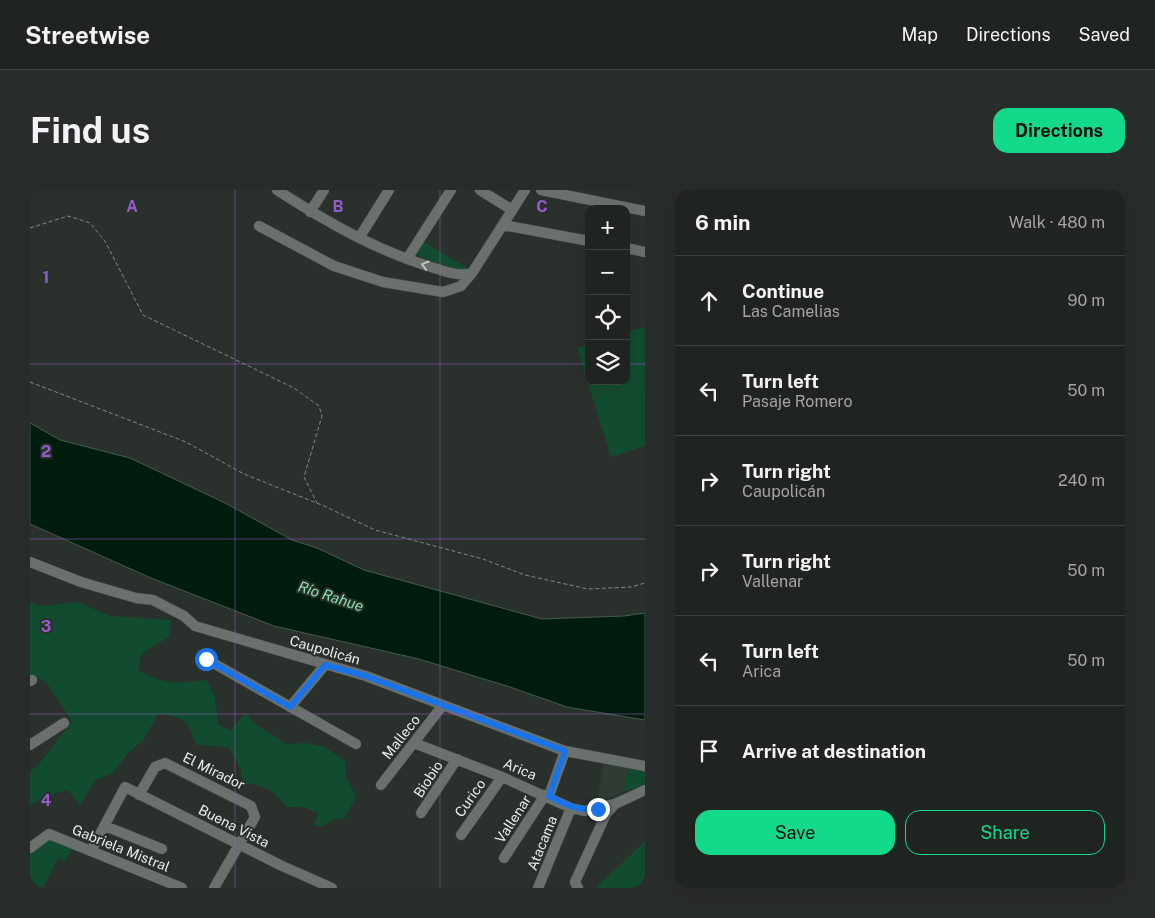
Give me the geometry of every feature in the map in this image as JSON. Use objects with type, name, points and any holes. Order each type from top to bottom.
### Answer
[{"type":"street","points":[[277,190],[310,212],[359,238],[407,259],[452,273],[465,275],[472,273]]},
{"type":"street","points":[[310,212],[324,190]]},
{"type":"street","points":[[359,238],[389,190]]},
{"type":"street","points":[[407,259],[451,190]]},
{"type":"street","points":[[480,190],[512,210]]},
{"type":"street","points":[[259,226],[334,266],[383,282],[443,292],[462,286],[525,190]]},
{"type":"street","points":[[541,190],[645,211]]},
{"type":"street","points":[[503,225],[585,240]]},
{"type":"street","points":[[630,249],[645,252]]},
{"type":"street","name":"Caupolicán","points":[[30,562],[82,582],[136,598],[153,600],[184,616],[195,626],[366,676],[565,751],[645,766]]},
{"type":"street","points":[[206,659],[356,744]]},
{"type":"street","points":[[290,707],[325,665]]},
{"type":"street","name":"Malleco","points":[[381,785],[443,705]]},
{"type":"street","points":[[30,745],[64,723]]},
{"type":"street","name":"Arica","points":[[414,743],[502,776],[571,808],[584,810],[615,804]]},
{"type":"street","name":"Vallenar","points":[[504,858],[547,796],[565,751]]},
{"type":"street","name":"Biobio","points":[[421,813],[457,759]]},
{"type":"street","name":"El Mirador","points":[[139,795],[155,767],[166,763],[251,806],[255,817],[240,844]]},
{"type":"street","name":"Curico","points":[[461,835],[502,776]]},
{"type":"street","name":"Buena Vista","points":[[105,826],[125,787],[320,886],[332,888]]},
{"type":"street","points":[[577,887],[575,882],[600,824],[615,804],[645,790]]},
{"type":"street","name":"Atacama","points":[[538,888],[571,808]]},
{"type":"street","points":[[91,852],[105,826],[162,850]]},
{"type":"street","name":"Gabriela Mistral","points":[[30,848],[49,834],[182,888]]},
{"type":"street","points":[[214,888],[240,844]]},
{"type":"path","points":[[30,228],[68,216],[90,223],[105,241],[144,315],[294,388],[319,406],[322,416],[304,477],[318,503]]},
{"type":"path","points":[[30,382],[186,442],[244,474],[318,503],[374,530],[483,559],[525,575],[588,589],[631,587],[645,583]]},
{"type":"shaded area","points":[[603,764],[628,768],[623,792],[597,803]]},
{"type":"green space","points":[[424,242],[467,268],[464,272],[416,255]]},
{"type":"green space","points":[[645,327],[645,446],[611,457],[589,385],[630,385],[630,331]]},
{"type":"green space","points":[[585,345],[585,374],[577,348]]},
{"type":"green space","points":[[30,602],[41,606],[78,602],[110,616],[171,620],[169,637],[141,654],[139,670],[164,681],[187,682],[207,680],[215,698],[218,724],[230,731],[246,712],[253,722],[286,744],[307,743],[325,747],[345,761],[346,777],[356,796],[345,818],[332,820],[322,827],[314,825],[318,813],[303,807],[287,807],[268,789],[243,783],[240,767],[228,747],[196,745],[190,729],[184,721],[180,718],[158,714],[144,739],[128,753],[113,773],[95,780],[80,805],[68,790],[51,795],[30,805],[30,772],[40,763],[72,721],[46,682],[30,675]]},
{"type":"green space","points":[[628,768],[645,771],[645,785],[623,792]]},
{"type":"green space","points":[[49,840],[72,848],[66,861],[58,858],[43,888],[30,886],[30,853]]},
{"type":"green space","points":[[645,841],[645,888],[596,888]]},
{"type":"water","name":"Río Rahue","points":[[30,423],[60,440],[130,458],[225,503],[292,540],[317,548],[364,570],[542,619],[624,616],[645,613],[645,720],[567,707],[419,659],[274,626],[151,578],[30,524]]},
{"type":"route","points":[[206,659],[290,707],[325,665],[366,676],[565,751],[549,796],[571,808],[584,810],[598,809]]}]
